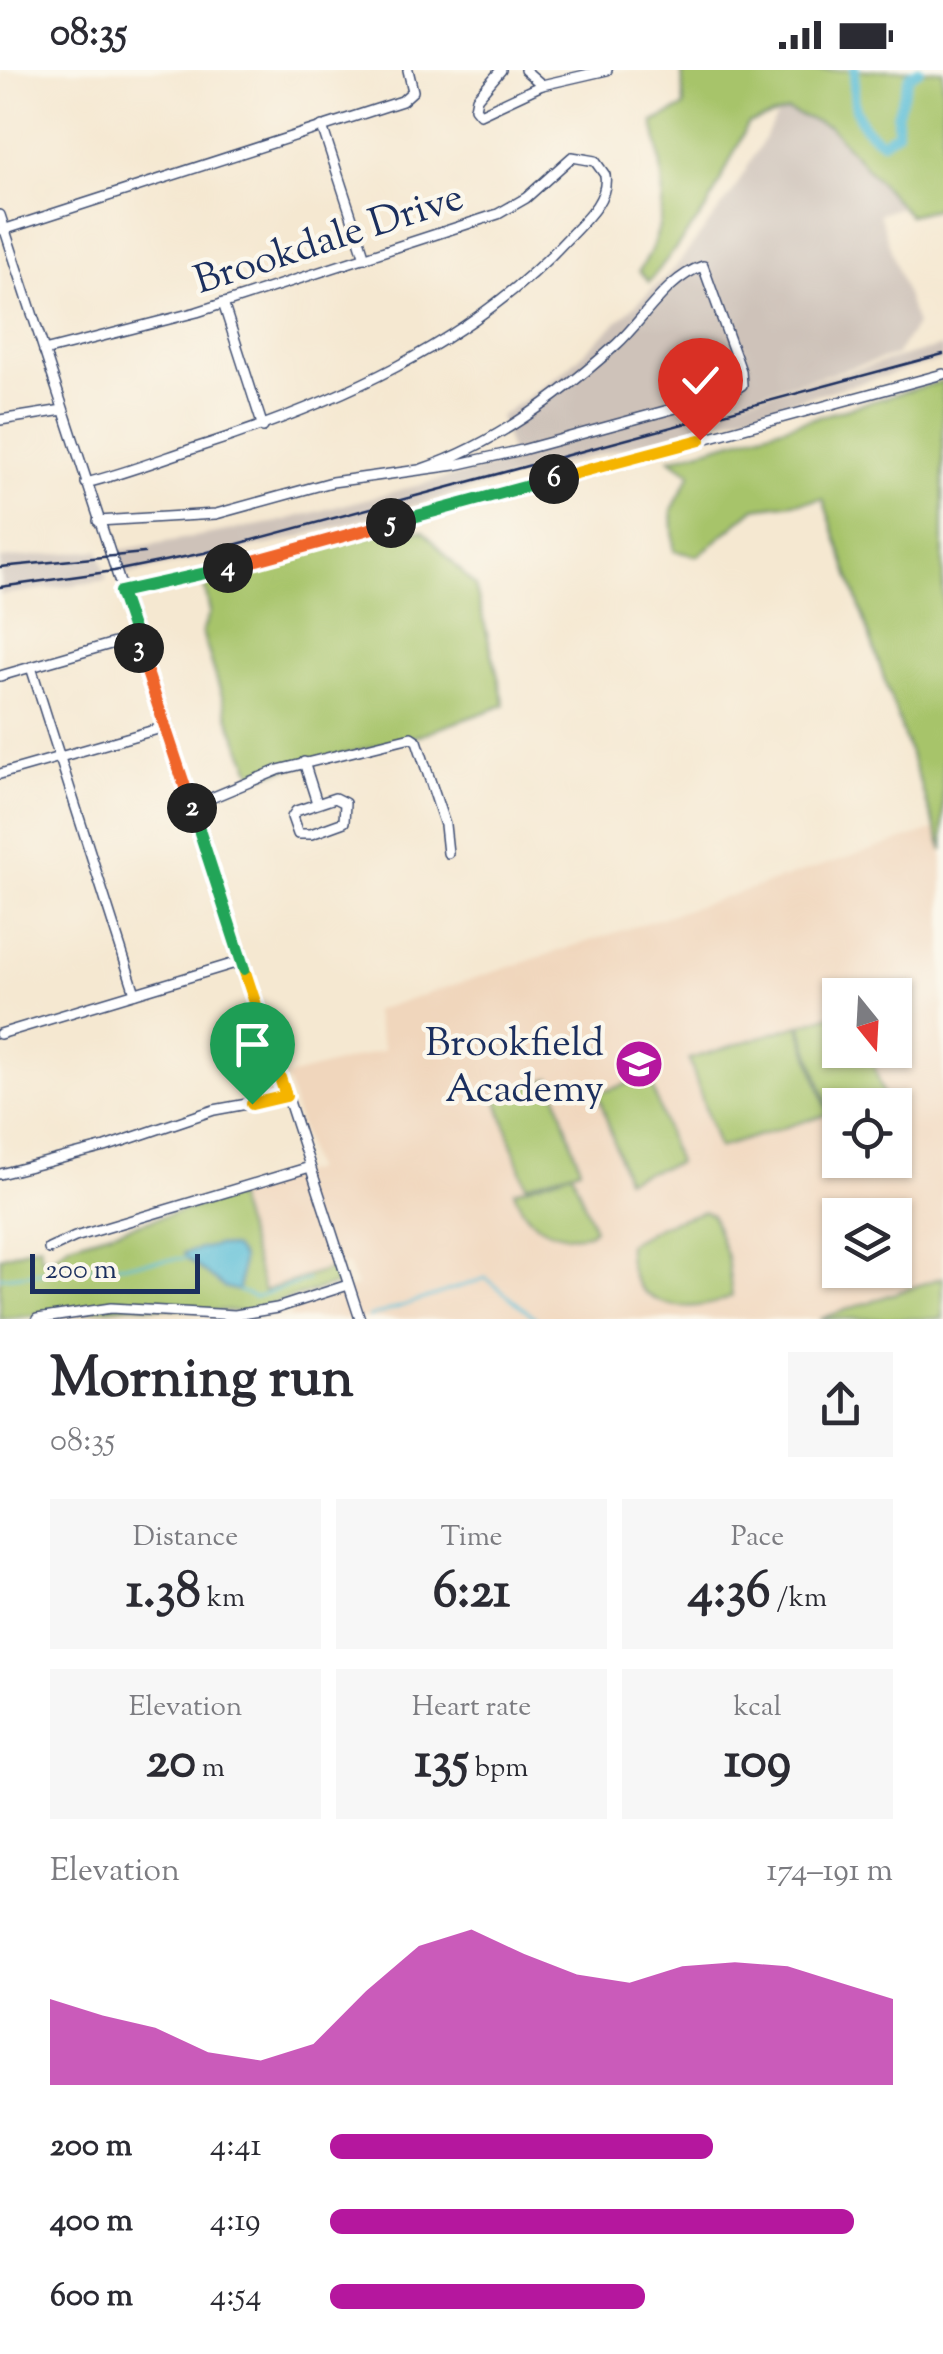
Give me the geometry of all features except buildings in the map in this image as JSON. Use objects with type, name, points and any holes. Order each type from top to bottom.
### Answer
[{"type":"street","points":[[2,230],[402,101],[413,91],[408,70]]},
{"type":"street","points":[[502,70],[477,98],[475,108],[480,114],[542,85],[607,70]]},
{"type":"street","points":[[525,70],[542,85]]},
{"type":"street","points":[[322,126],[365,258]]},
{"type":"street","name":"Brookdale Drive","points":[[44,351],[224,304],[509,209],[572,157],[589,157],[605,175],[604,193],[586,219],[536,270],[495,303],[356,388],[263,426]]},
{"type":"street","points":[[0,214],[2,230],[360,1319]]},
{"type":"street","points":[[98,520],[206,516],[332,482],[422,469],[504,454],[710,399],[742,385],[702,266],[679,278],[639,323],[568,386],[496,432],[422,469]]},
{"type":"street","points":[[86,483],[263,426],[224,304]]},
{"type":"street","points":[[120,592],[192,577],[943,374]]},
{"type":"street","points":[[0,420],[63,410]]},
{"type":"street","points":[[496,432],[504,454]]},
{"type":"street","points":[[0,676],[135,637]]},
{"type":"street","points":[[31,667],[135,994]]},
{"type":"street","points":[[0,774],[165,727]]},
{"type":"street","points":[[192,806],[304,762],[414,738],[445,826],[448,852]]},
{"type":"street","points":[[304,762],[317,804]]},
{"type":"street","points":[[341,799],[346,807],[344,822],[298,834],[294,814],[317,804],[341,799]]},
{"type":"street","points":[[0,1034],[242,961]]},
{"type":"street","points":[[0,1174],[105,1147],[214,1110],[286,1096]]},
{"type":"street","points":[[49,1249],[74,1237],[310,1167]]},
{"type":"street","points":[[38,1319],[100,1308],[166,1316],[250,1314],[348,1285]]},
{"type":"shaded area","points":[[788,111],[829,126],[901,207],[879,214],[916,325],[896,355],[679,416],[943,346],[943,360],[280,542],[124,575],[115,551],[277,522],[513,461],[499,417],[561,374],[674,269],[733,192],[779,113]]},
{"type":"shaded area","points":[[99,550],[107,580],[0,595],[0,559]]},
{"type":"shaded area","name":"Brookfield Academy","points":[[936,829],[943,851],[943,1277],[912,1288],[912,1198],[822,1198],[822,1288],[911,1288],[819,1319],[292,1319],[288,1309],[357,1286],[347,1264],[264,1291],[235,1195],[313,1170],[286,1077],[384,1050],[373,1011]]},
{"type":"green space","points":[[682,70],[943,70],[943,207],[909,215],[829,126],[788,111],[748,124],[707,208],[649,282],[639,271],[656,236],[662,199],[653,122],[684,107]]},
{"type":"green space","points":[[943,381],[943,851],[823,499],[755,508],[698,556],[674,551],[672,510],[691,473],[670,459]]},
{"type":"green space","points":[[389,530],[423,531],[475,586],[505,705],[417,736],[254,777],[231,725],[202,632],[210,612],[203,579]]},
{"type":"green space","points":[[822,1018],[822,1068],[875,1068],[881,1088],[822,1089],[801,1025]]},
{"type":"green space","points":[[799,1025],[822,1096],[822,1116],[718,1148],[689,1059]]},
{"type":"green space","points":[[649,1077],[677,1163],[626,1179],[598,1093]]},
{"type":"green space","points":[[551,1078],[580,1168],[526,1185],[496,1096]]},
{"type":"green space","points":[[572,1172],[594,1229],[589,1234],[564,1235],[543,1228],[526,1213],[514,1191]]},
{"type":"green space","points":[[235,1195],[264,1291],[337,1267],[338,1284],[246,1312],[133,1306],[0,1319],[0,1257],[40,1245],[41,1257],[49,1261],[70,1244]]},
{"type":"green space","points":[[704,1211],[712,1215],[727,1257],[732,1296],[714,1303],[677,1306],[647,1294],[636,1282],[629,1265],[628,1244],[662,1225]]},
{"type":"green space","points":[[943,1277],[943,1319],[819,1319],[912,1288]]},
{"type":"water","points":[[217,1245],[234,1248],[242,1258],[239,1291],[224,1287],[184,1253]]},
{"type":"waterway","points":[[855,70],[856,111],[865,128],[882,142],[897,132],[897,115],[909,76],[919,70]]},
{"type":"waterway","points":[[0,1277],[186,1258]]},
{"type":"waterway","points":[[369,1317],[486,1278],[537,1319]]},
{"type":"waterway","points":[[239,1291],[255,1297],[308,1280]]},
{"type":"railway","points":[[0,587],[204,553],[943,354]]},
{"type":"railway","points":[[0,567],[144,553]]},
{"type":"place","name":"Brookfield Academy","points":[[639,1064]]},
{"type":"route","points":[[252,1104],[286,1096],[120,592],[159,586],[700,440]]}]
